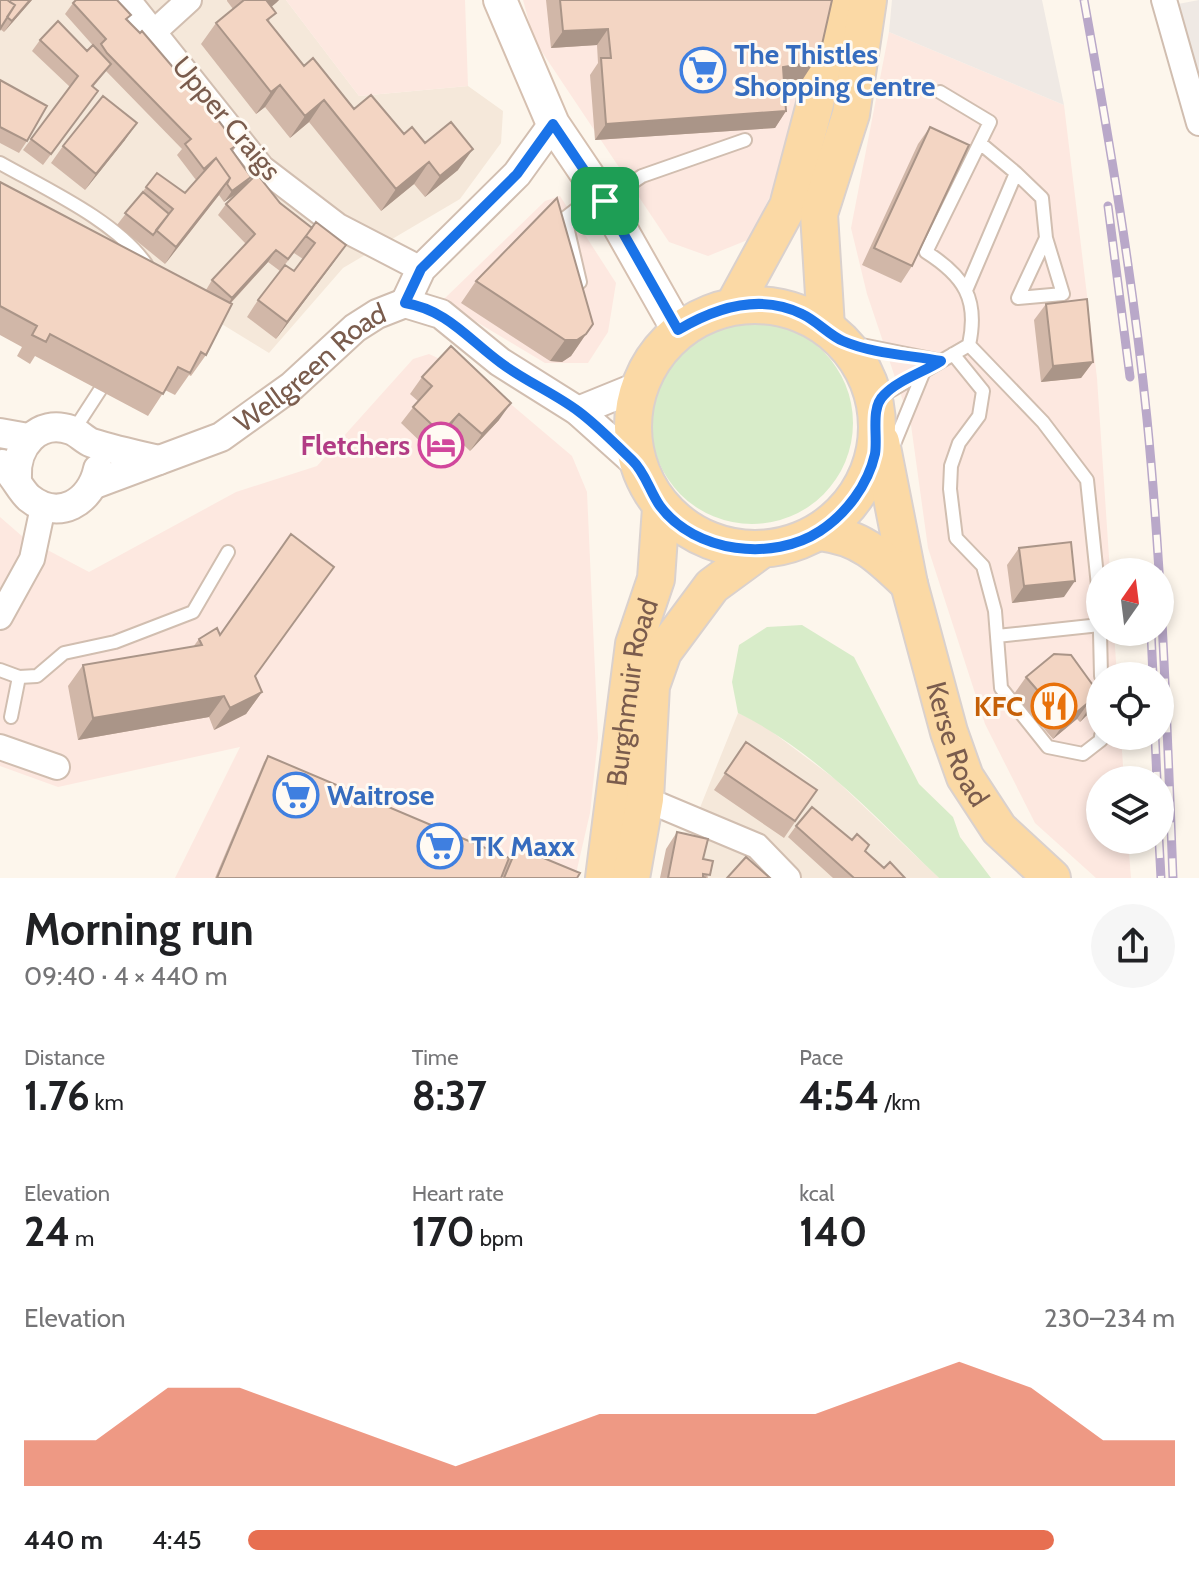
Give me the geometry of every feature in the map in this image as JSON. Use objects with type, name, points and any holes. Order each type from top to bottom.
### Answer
[{"type":"main road","points":[[500,0],[553,124],[602,196],[678,330]]},
{"type":"main road","points":[[734,305],[788,206],[815,104],[835,0]]},
{"type":"main road","points":[[834,334],[819,214],[851,114],[868,0]]},
{"type":"main road","points":[[767,304],[798,312],[834,334],[865,372],[877,415],[875,454],[863,484],[844,511],[819,532],[791,544],[761,550],[724,546],[690,532],[661,508],[636,463],[631,425],[637,387],[654,355],[678,330],[705,314],[734,305],[767,304]]},
{"type":"main road","name":"Kerse Road","points":[[877,415],[886,482],[909,584],[949,732],[965,777],[999,829],[1052,878]]},
{"type":"main road","name":"Burghmuir Road","points":[[604,878],[634,644],[656,579],[661,508]]},
{"type":"main road","points":[[819,532],[846,535],[864,545],[909,584]]},
{"type":"main road","name":"Burghmuir Road","points":[[631,878],[645,799],[651,686],[663,652],[712,586],[761,550]]},
{"type":"street","name":"Upper Craigs","points":[[128,0],[262,168],[338,226],[421,269]]},
{"type":"street","points":[[155,31],[189,0]]},
{"type":"street","points":[[1164,0],[1199,123]]},
{"type":"street","points":[[405,303],[421,269],[517,174],[553,124]]},
{"type":"street","name":"Wellgreen Road","points":[[95,484],[221,437],[292,386],[355,328],[377,314],[405,303],[441,314],[500,362],[578,411],[636,463]]},
{"type":"street","points":[[578,411],[637,387]]},
{"type":"street","points":[[81,436],[98,468],[95,484],[87,496],[69,508],[43,507],[26,496],[8,470],[16,463],[28,438],[40,431],[58,427],[159,460]]},
{"type":"street","points":[[0,433],[28,438]]},
{"type":"street","points":[[0,617],[32,559],[43,507]]},
{"type":"street","points":[[0,747],[57,767]]},
{"type":"street","points":[[645,799],[757,846],[788,878]]},
{"type":"lane","points":[[940,92],[990,122],[926,252],[943,263],[967,288]]},
{"type":"lane","points":[[583,294],[565,218],[642,176],[745,140]]},
{"type":"lane","points":[[980,143],[1042,198],[1046,238],[1063,294],[1018,298],[1046,238]]},
{"type":"lane","points":[[0,163],[65,199],[135,248],[146,264]]},
{"type":"lane","points":[[877,415],[883,395],[969,345],[973,326],[967,288],[1016,173]]},
{"type":"lane","points":[[834,334],[947,357],[983,391],[979,416],[959,443],[951,466],[950,489],[956,538],[983,566],[995,611],[1001,688],[1048,747],[1083,754],[1088,750]]},
{"type":"lane","points":[[969,345],[1043,422],[1087,480],[1095,558]]},
{"type":"lane","points":[[886,482],[896,433],[924,371]]},
{"type":"lane","points":[[81,436],[100,390]]},
{"type":"lane","points":[[0,670],[19,677],[37,676],[64,653],[115,642],[193,612],[228,552]]},
{"type":"lane","points":[[997,636],[1086,626]]},
{"type":"lane","points":[[11,717],[19,677]]},
{"type":"shaded area","points":[[0,0],[286,0],[359,96],[468,86],[503,111],[501,143],[460,199],[343,268],[269,353],[0,188]]},
{"type":"shaded area","points":[[286,0],[465,0],[468,86],[359,96]]},
{"type":"shaded area","points":[[523,0],[828,0],[778,179],[750,239],[708,256],[669,242],[534,40]]},
{"type":"shaded area","points":[[892,0],[1042,0],[1064,105],[889,32]]},
{"type":"shaded area","points":[[1199,0],[1199,80],[1178,4]]},
{"type":"shaded area","points":[[889,32],[1064,105],[1097,378],[1109,558],[1086,558],[1086,646],[1115,646],[1116,662],[1086,662],[1086,750],[1122,750],[1123,766],[1086,766],[1086,854],[1129,854],[1131,878],[1096,878],[1035,823],[985,724],[928,548],[911,425],[867,294],[851,228]]},
{"type":"shaded area","points":[[560,196],[616,283],[608,332],[588,363],[545,363],[442,301],[545,201]]},
{"type":"shaded area","points":[[429,354],[479,377],[572,456],[587,492],[598,738],[590,813],[575,878],[175,878],[240,747],[58,787],[0,766],[0,517],[23,537],[89,572],[236,492],[317,466],[413,359]]},
{"type":"shaded area","points":[[738,713],[763,725],[835,779],[939,878],[660,878],[675,835],[691,830]]},
{"type":"green space","points":[[752,322],[772,323],[791,329],[824,351],[846,384],[852,403],[852,443],[846,462],[824,495],[791,517],[772,523],[752,524],[732,523],[713,517],[680,495],[658,462],[652,443],[651,423],[652,403],[658,384],[680,351],[713,329],[732,323]]},
{"type":"green space","points":[[802,625],[854,657],[919,784],[953,817],[960,837],[991,878],[939,878],[820,766],[738,713],[732,682],[739,645],[767,627]]},
{"type":"building","points":[[0,0],[15,5],[0,29]]},
{"type":"building","points":[[11,0],[30,0],[12,21],[7,17],[15,5]]},
{"type":"building","points":[[76,0],[117,0],[131,15],[126,19],[140,33],[142,31],[237,145],[231,149],[251,177],[232,191],[227,184],[230,178],[216,158],[204,169],[185,144],[191,139],[107,53],[101,44],[106,39],[73,3]]},
{"type":"building","points":[[244,0],[268,0],[276,13],[267,20],[304,66],[313,58],[354,109],[371,95],[404,134],[412,127],[425,143],[451,122],[473,149],[440,176],[429,162],[396,189],[324,100],[305,116],[280,85],[271,92],[216,23]]},
{"type":"building","name":"The Thistles Shopping Centre","points":[[560,0],[832,0],[821,49],[814,62],[783,67],[786,111],[606,124],[601,58],[611,58],[608,29],[563,31]]},
{"type":"building","points":[[58,21],[87,51],[93,45],[111,64],[92,86],[98,91],[51,154],[31,139],[78,76],[40,40]]},
{"type":"building","points":[[0,80],[47,106],[27,141],[0,127]]},
{"type":"building","points":[[103,96],[137,123],[96,174],[63,146]]},
{"type":"building","points":[[930,127],[969,145],[912,266],[874,248]]},
{"type":"building","points":[[216,158],[230,178],[176,247],[156,230],[173,209],[146,187],[157,173],[185,193]]},
{"type":"building","points":[[257,174],[280,203],[312,228],[288,259],[276,250],[232,298],[212,280],[255,234],[226,204]]},
{"type":"building","points":[[0,182],[232,304],[206,355],[201,352],[190,373],[178,367],[163,394],[50,334],[46,342],[32,335],[37,326],[0,306]]},
{"type":"building","points":[[143,192],[169,214],[153,235],[125,213]]},
{"type":"building","points":[[557,198],[593,324],[577,340],[565,340],[476,281]]},
{"type":"building","points":[[316,222],[346,245],[287,322],[258,300],[285,265],[294,271],[315,243],[306,236]]},
{"type":"building","points":[[1087,299],[1093,362],[1053,366],[1046,304]]},
{"type":"building","points":[[451,346],[511,403],[482,434],[459,414],[441,433],[413,407],[432,386],[422,377]]},
{"type":"building","points":[[291,534],[334,567],[255,676],[262,692],[230,708],[224,696],[93,718],[83,665],[202,645],[199,639],[217,628],[220,635]]},
{"type":"building","points":[[1071,542],[1075,581],[1024,586],[1019,548]]},
{"type":"building","points":[[1054,654],[1071,655],[1086,676],[1086,704],[1065,722],[1026,677]]},
{"type":"building","points":[[746,742],[817,790],[795,821],[725,773]]},
{"type":"building","name":"Waitrose","points":[[268,756],[509,858],[501,878],[217,878]]},
{"type":"building","points":[[812,807],[852,840],[857,834],[869,845],[865,851],[884,868],[890,862],[905,878],[854,878],[796,826]]},
{"type":"building","points":[[677,832],[708,839],[703,859],[713,861],[710,875],[703,874],[706,878],[668,878]]},
{"type":"building","points":[[517,847],[580,873],[577,878],[504,878]]},
{"type":"building","points":[[746,857],[770,878],[727,878]]},
{"type":"railway","points":[[1084,0],[1128,261],[1147,419],[1160,591],[1173,878]]},
{"type":"railway","points":[[1108,206],[1130,377]]},
{"type":"railway","points":[[1152,646],[1152,662]]},
{"type":"railway","points":[[1156,750],[1156,766]]},
{"type":"railway","points":[[1160,854],[1161,878]]},
{"type":"place","name":"The Thistles Shopping Centre","points":[[703,70]]},
{"type":"place","name":"Fletchers","points":[[441,445]]},
{"type":"place","name":"KFC","points":[[1054,706]]},
{"type":"place","name":"Waitrose","points":[[296,795]]},
{"type":"place","name":"TK Maxx","points":[[440,846]]},
{"type":"route","points":[[553,124],[605,201],[678,330],[705,314],[734,305],[767,304],[798,312],[826,327],[842,341],[941,361],[883,395],[876,409],[875,454],[863,484],[844,511],[819,532],[791,544],[761,550],[724,546],[690,532],[661,508],[636,463],[578,411],[500,362],[441,314],[405,303],[421,269],[517,174],[553,124]]}]
